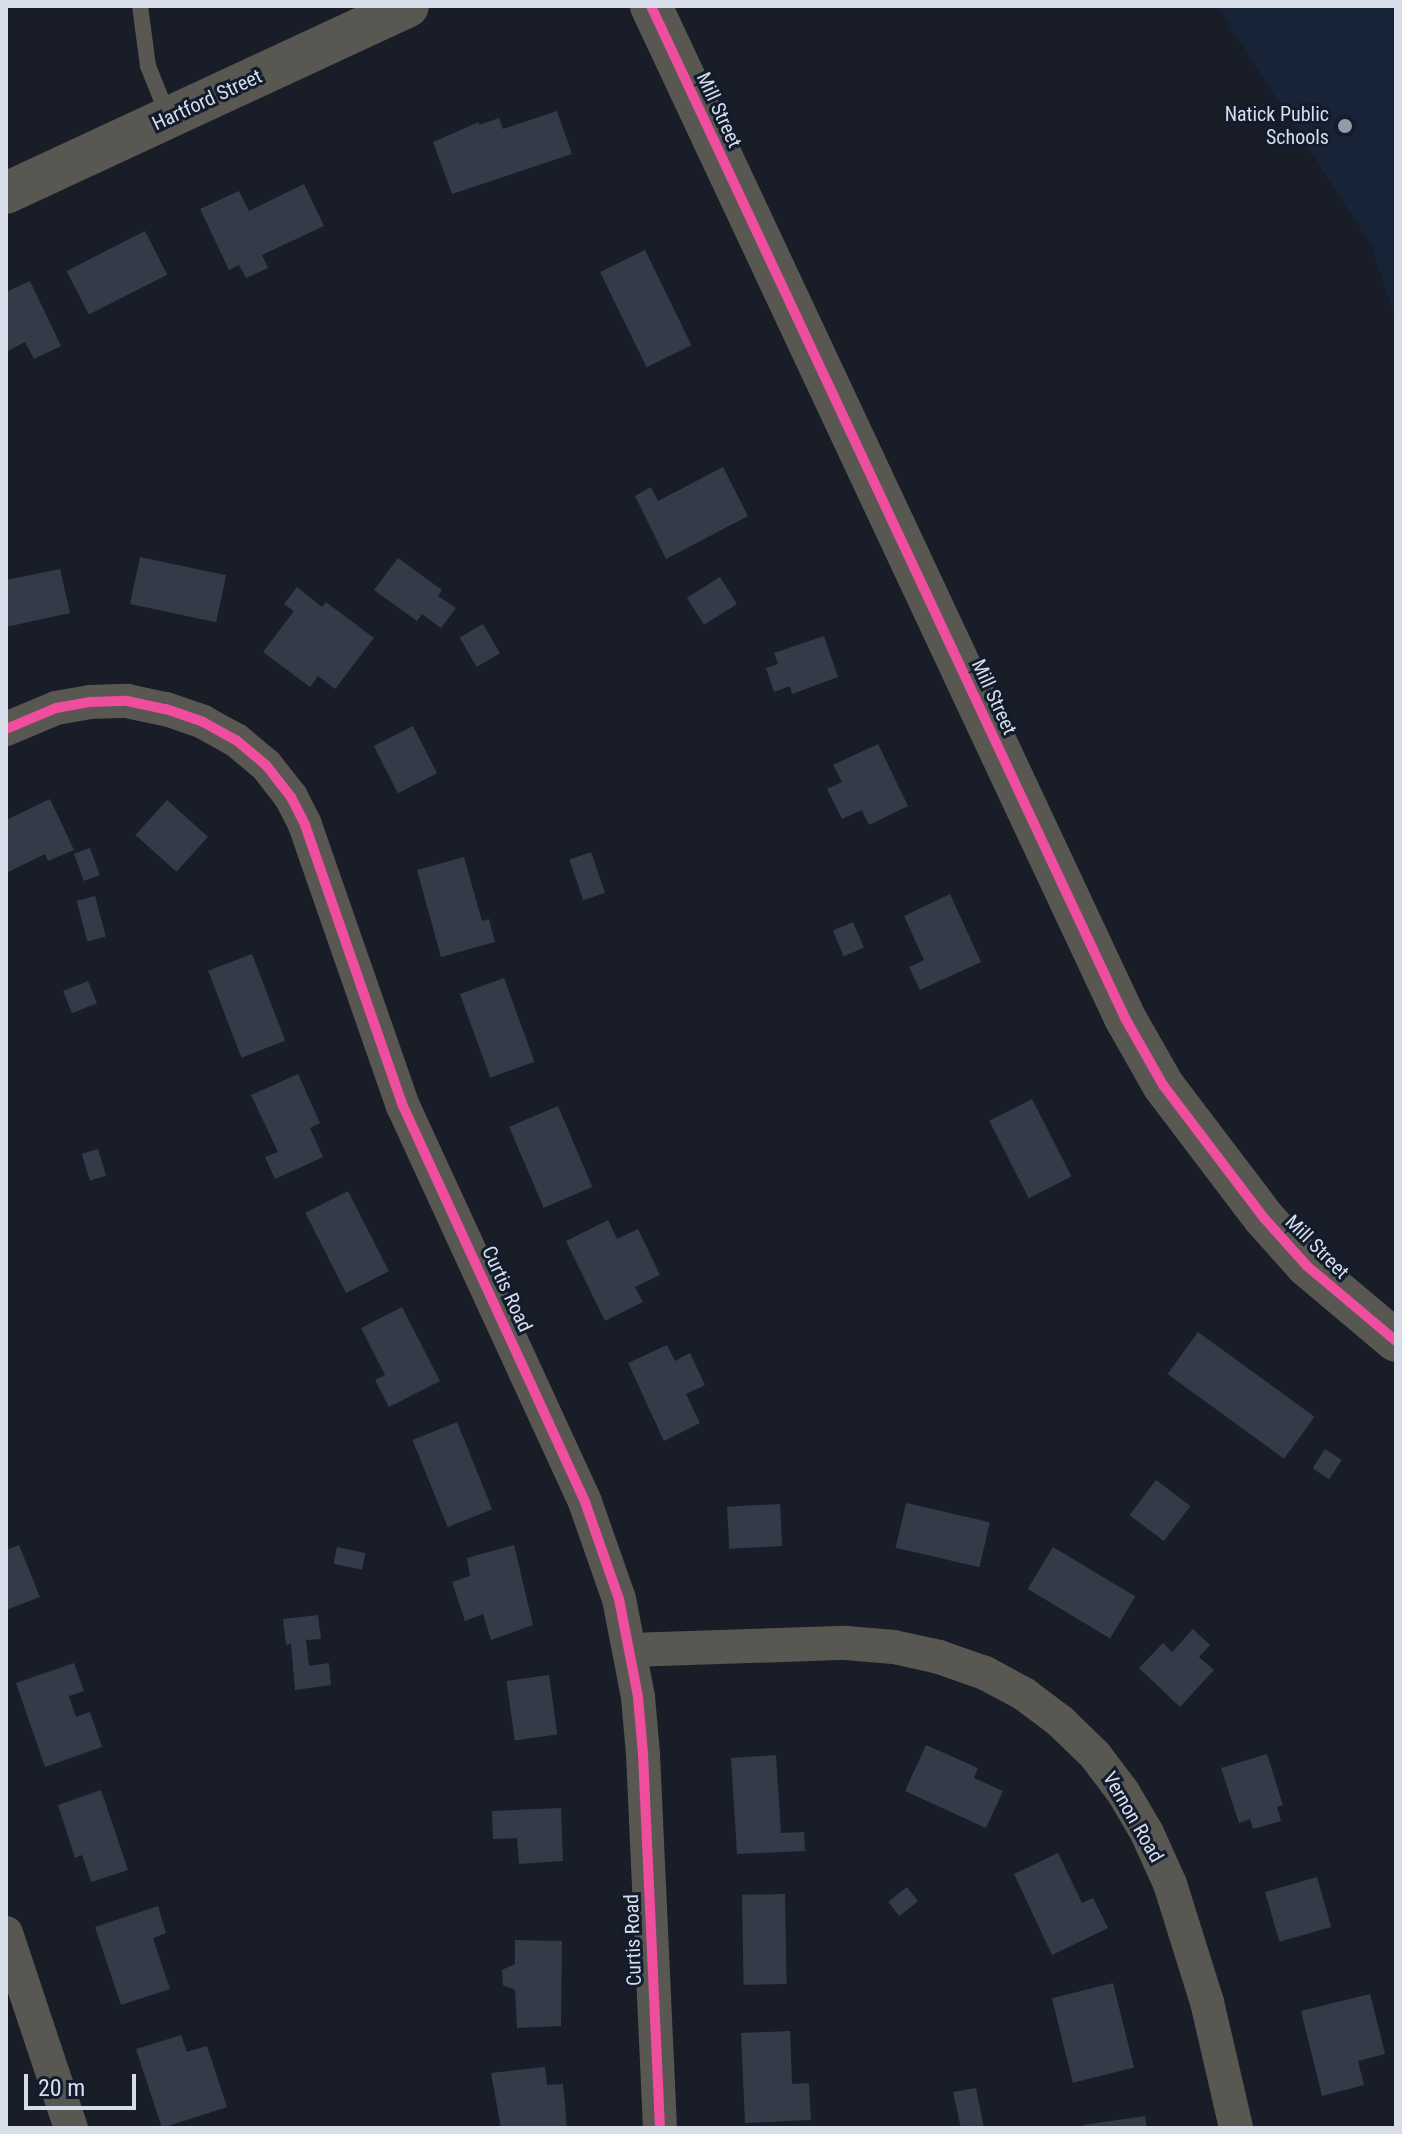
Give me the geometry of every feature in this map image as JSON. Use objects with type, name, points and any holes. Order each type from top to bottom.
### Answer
[{"type":"street","name":"Mill Street","points":[[651,6],[1125,1018],[1163,1085],[1264,1218],[1307,1266],[1396,1341]]},
{"type":"street","name":"Hartford Street","points":[[6,193],[169,119],[387,10]]},
{"type":"street","name":"Curtis Road","points":[[6,729],[56,708],[90,702],[127,701],[166,709],[203,722],[236,740],[266,765],[291,797],[322,867],[357,981],[403,1106],[594,1524],[619,1599],[630,1650],[643,1754],[660,2128]]},
{"type":"street","name":"Vernon Road","points":[[630,1650],[846,1643],[894,1647],[939,1657],[985,1673],[1024,1694],[1060,1721],[1095,1755],[1123,1792],[1170,1884],[1207,2002],[1236,2128]]},
{"type":"street","points":[[6,1933],[71,2128]]},
{"type":"lane","points":[[140,6],[148,66],[169,119]]},
{"type":"shaded area","name":"Natick Public Schools","points":[[1217,6],[1396,6],[1396,322],[1371,245]]},
{"type":"building","points":[[557,111],[572,154],[452,194],[433,142],[479,122],[479,125],[499,118],[503,129]]},
{"type":"building","points":[[304,184],[324,226],[262,255],[268,268],[246,278],[239,265],[229,270],[200,209],[239,191],[249,211]]},
{"type":"building","points":[[145,231],[167,275],[89,315],[67,271]]},
{"type":"building","points":[[645,250],[691,345],[647,367],[600,272]]},
{"type":"building","points":[[30,281],[61,346],[34,359],[25,342],[6,352],[6,292]]},
{"type":"building","points":[[723,467],[748,516],[666,559],[635,496],[651,487],[658,501]]},
{"type":"building","points":[[140,557],[226,575],[216,622],[130,604]]},
{"type":"building","points":[[398,558],[442,590],[438,596],[456,608],[441,628],[422,614],[417,621],[374,590]]},
{"type":"building","points":[[60,569],[70,613],[6,627],[6,580]]},
{"type":"building","points":[[720,577],[737,604],[704,625],[687,598]]},
{"type":"building","points":[[297,587],[322,607],[326,602],[374,638],[335,689],[318,676],[310,687],[263,652],[294,611],[284,604]]},
{"type":"building","points":[[483,624],[500,653],[477,667],[460,638]]},
{"type":"building","points":[[824,636],[838,677],[792,694],[790,686],[774,692],[766,668],[778,664],[774,653]]},
{"type":"building","points":[[413,726],[437,773],[398,793],[374,746]]},
{"type":"building","points":[[878,744],[908,806],[869,825],[862,810],[842,819],[827,789],[842,782],[833,765]]},
{"type":"building","points":[[50,799],[74,850],[48,861],[45,854],[6,873],[6,820]]},
{"type":"building","points":[[167,800],[208,837],[176,872],[136,835]]},
{"type":"building","points":[[90,848],[100,875],[84,881],[74,854]]},
{"type":"building","points":[[591,852],[605,893],[583,900],[569,859]]},
{"type":"building","points":[[464,857],[482,921],[489,919],[495,942],[441,957],[417,870]]},
{"type":"building","points":[[950,894],[981,962],[920,990],[909,967],[924,960],[904,916]]},
{"type":"building","points":[[95,896],[106,937],[88,941],[77,901]]},
{"type":"building","points":[[853,922],[864,948],[844,956],[833,931]]},
{"type":"building","points":[[252,954],[285,1041],[241,1058],[208,971]]},
{"type":"building","points":[[504,978],[534,1062],[490,1078],[460,994]]},
{"type":"building","points":[[88,981],[97,1003],[72,1013],[63,991]]},
{"type":"building","points":[[298,1074],[320,1123],[310,1128],[323,1157],[275,1179],[265,1157],[278,1152],[251,1095]]},
{"type":"building","points":[[1032,1099],[1071,1177],[1029,1198],[989,1121]]},
{"type":"building","points":[[558,1106],[592,1187],[544,1208],[509,1127]]},
{"type":"building","points":[[98,1149],[106,1176],[90,1181],[82,1154]]},
{"type":"building","points":[[348,1191],[389,1271],[346,1293],[305,1213]]},
{"type":"building","points":[[608,1220],[617,1239],[638,1229],[660,1275],[635,1287],[643,1302],[605,1321],[566,1241]]},
{"type":"building","points":[[402,1307],[440,1381],[389,1407],[375,1380],[385,1375],[361,1328]]},
{"type":"building","points":[[1198,1332],[1314,1417],[1284,1459],[1167,1374]]},
{"type":"building","points":[[667,1345],[675,1361],[690,1353],[705,1385],[686,1394],[700,1423],[664,1441],[628,1363]]},
{"type":"building","points":[[457,1422],[492,1509],[448,1527],[412,1440]]},
{"type":"building","points":[[1325,1449],[1342,1460],[1329,1479],[1312,1468]]},
{"type":"building","points":[[1156,1480],[1190,1506],[1164,1541],[1130,1515]]},
{"type":"building","points":[[906,1503],[990,1522],[979,1567],[896,1548]]},
{"type":"building","points":[[780,1504],[782,1546],[729,1549],[727,1507]]},
{"type":"building","points":[[19,1545],[40,1597],[6,1610],[6,1550]]},
{"type":"building","points":[[514,1545],[533,1625],[491,1640],[483,1614],[465,1621],[452,1582],[470,1576],[467,1558]]},
{"type":"building","points":[[337,1547],[365,1553],[362,1570],[333,1564]]},
{"type":"building","points":[[1053,1547],[1135,1596],[1110,1638],[1028,1589]]},
{"type":"building","points":[[318,1615],[321,1639],[306,1640],[309,1666],[329,1663],[331,1685],[295,1690],[291,1644],[286,1645],[283,1619]]},
{"type":"building","points":[[1193,1629],[1210,1645],[1199,1657],[1214,1670],[1180,1707],[1139,1668],[1163,1643],[1172,1652]]},
{"type":"building","points":[[74,1663],[84,1691],[69,1696],[76,1717],[90,1712],[102,1747],[45,1767],[16,1683]]},
{"type":"building","points":[[549,1675],[557,1734],[515,1740],[506,1681]]},
{"type":"building","points":[[926,1745],[978,1768],[974,1778],[1003,1791],[986,1828],[905,1791]]},
{"type":"building","points":[[1267,1754],[1283,1805],[1277,1807],[1281,1821],[1253,1829],[1250,1819],[1239,1823],[1221,1768]]},
{"type":"building","points":[[776,1755],[781,1833],[804,1832],[805,1851],[737,1854],[731,1758]]},
{"type":"building","points":[[101,1790],[128,1870],[91,1882],[82,1855],[75,1858],[58,1805]]},
{"type":"building","points":[[561,1808],[563,1861],[519,1864],[517,1838],[493,1839],[492,1811]]},
{"type":"building","points":[[1058,1853],[1082,1903],[1093,1898],[1108,1928],[1052,1955],[1014,1874]]},
{"type":"building","points":[[1317,1877],[1331,1927],[1279,1942],[1265,1892]]},
{"type":"building","points":[[907,1887],[918,1901],[899,1916],[888,1902]]},
{"type":"building","points":[[785,1894],[787,1984],[744,1985],[742,1895]]},
{"type":"building","points":[[158,1906],[166,1933],[153,1938],[170,1989],[121,2005],[95,1927]]},
{"type":"building","points":[[515,1940],[562,1941],[561,2026],[517,2028],[515,1990],[503,1985],[502,1970],[515,1964]]},
{"type":"building","points":[[1113,1983],[1134,2067],[1073,2083],[1052,1998]]},
{"type":"building","points":[[1370,1994],[1385,2054],[1358,2061],[1364,2085],[1322,2096],[1301,2011]]},
{"type":"building","points":[[790,2031],[792,2084],[809,2083],[811,2120],[745,2123],[741,2033]]},
{"type":"building","points":[[181,2035],[187,2052],[207,2046],[227,2107],[162,2128],[136,2049]]},
{"type":"building","points":[[545,2067],[547,2085],[563,2084],[567,2128],[501,2128],[491,2073]]},
{"type":"building","points":[[976,2088],[984,2128],[961,2128],[953,2092]]},
{"type":"building","points":[[1145,2116],[1147,2128],[1084,2128],[1083,2125]]},
{"type":"cycle path","points":[[651,6],[1125,1018],[1163,1085],[1264,1218],[1307,1266],[1396,1341]]},
{"type":"cycle path","points":[[6,729],[56,708],[90,702],[127,701],[166,709],[203,722],[236,740],[266,765],[291,797],[305,825],[403,1106],[585,1502],[619,1599],[638,1697],[643,1754],[660,2128]]},
{"type":"place","name":"Natick Public Schools","points":[[1345,126]]}]
